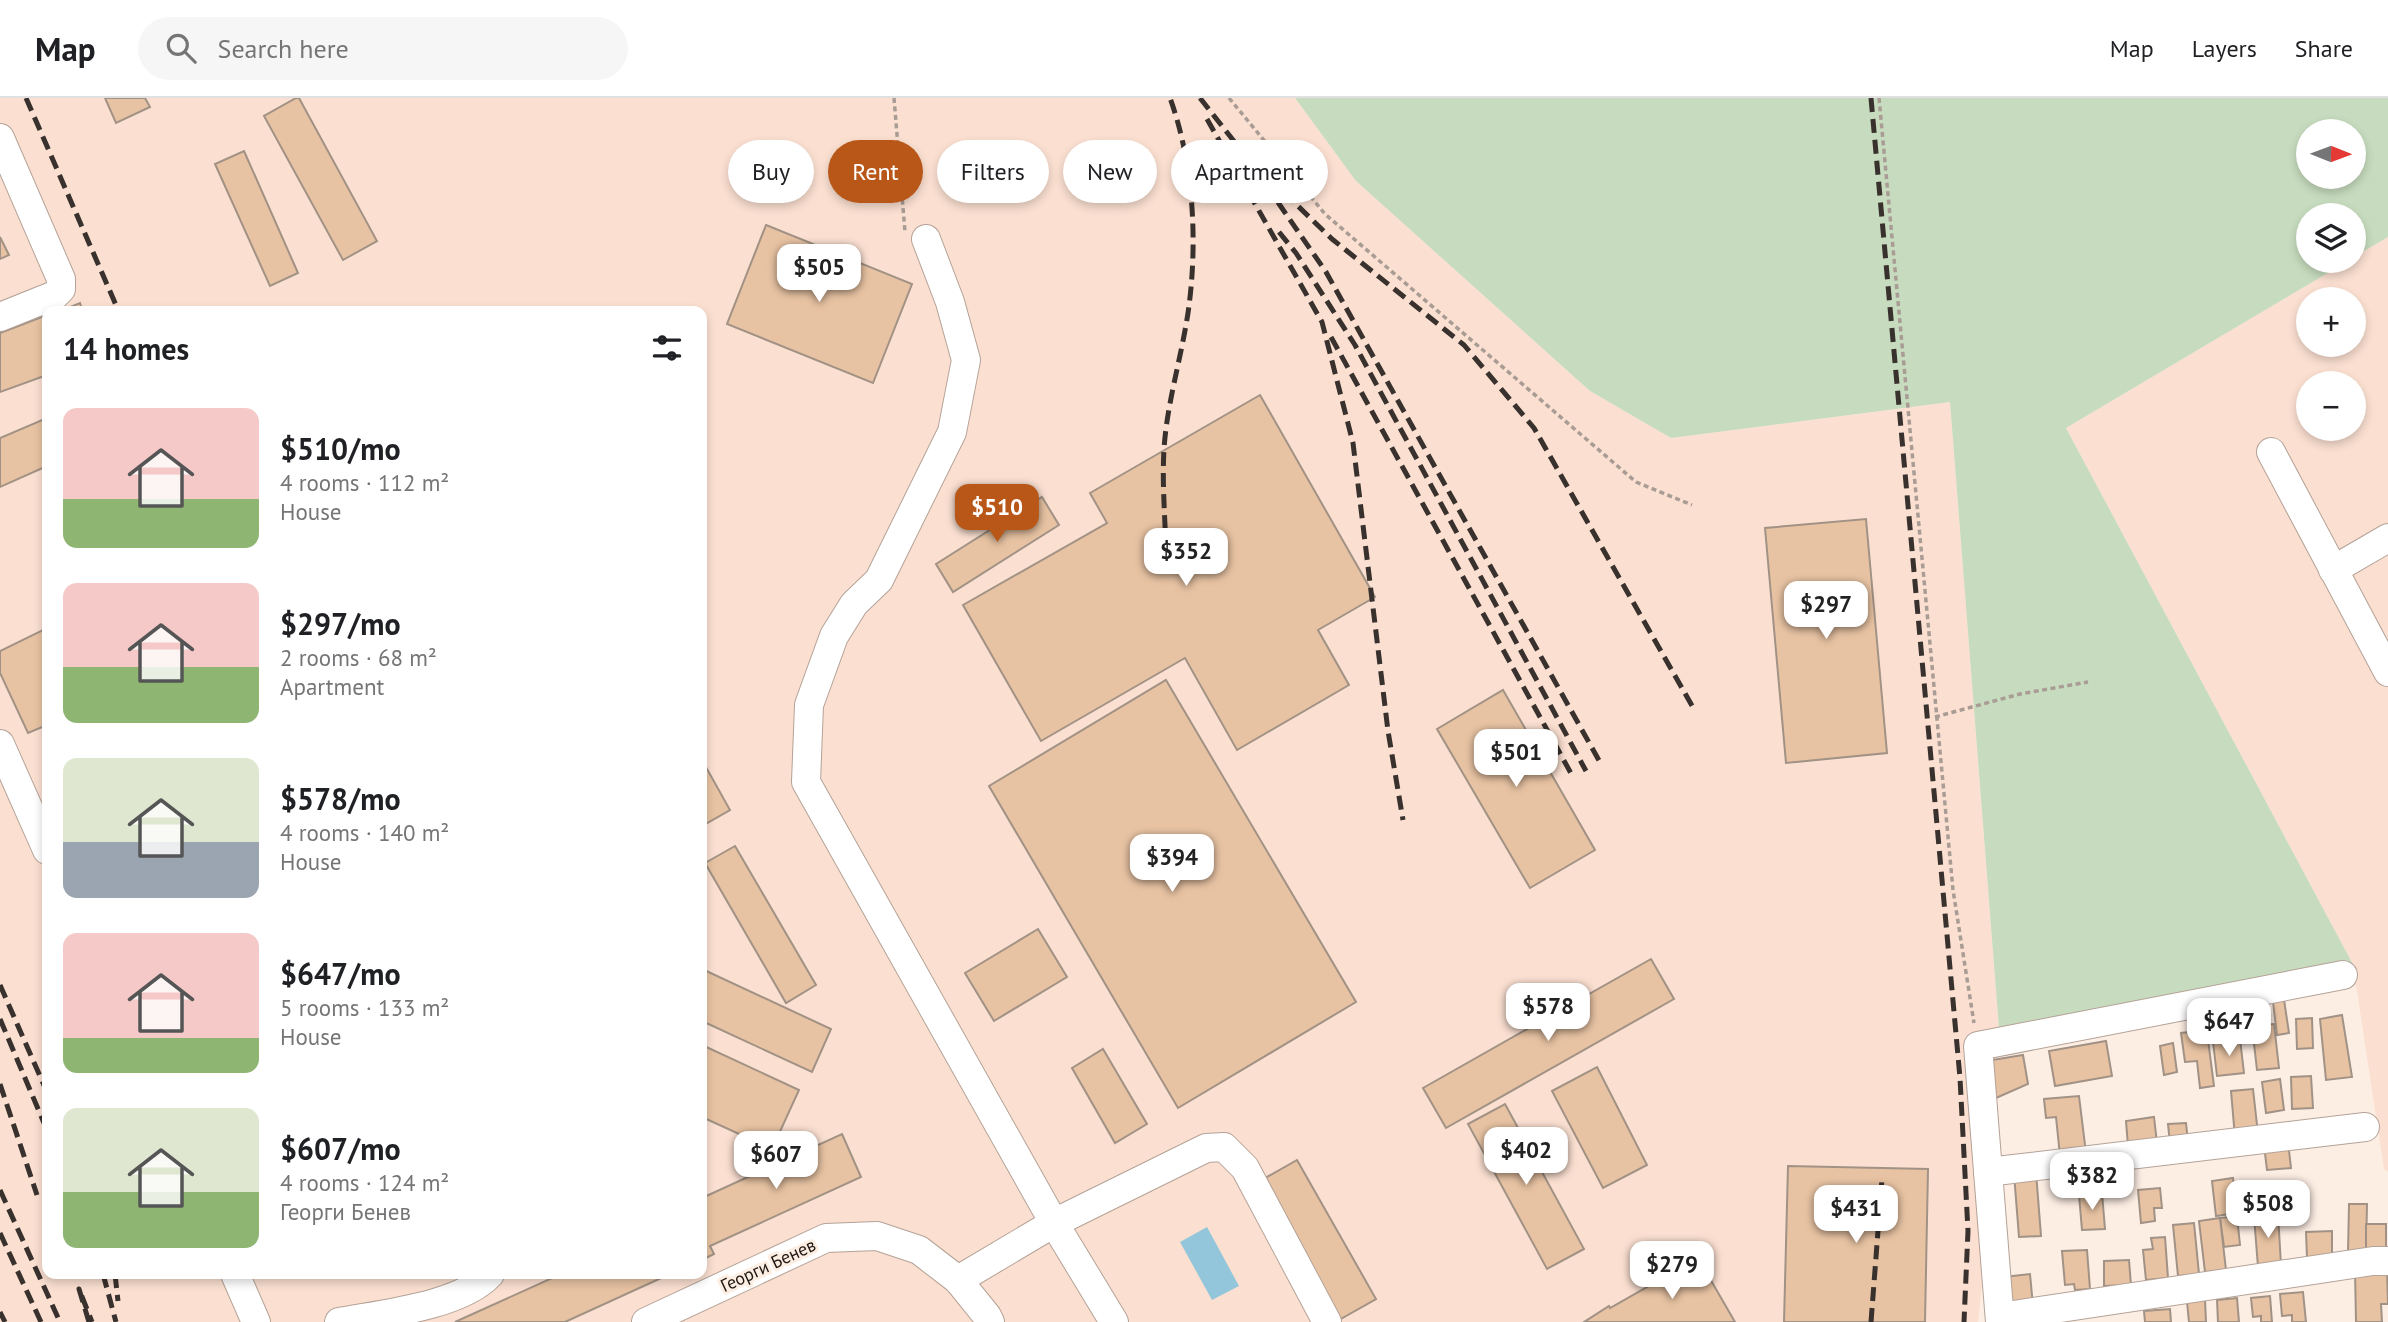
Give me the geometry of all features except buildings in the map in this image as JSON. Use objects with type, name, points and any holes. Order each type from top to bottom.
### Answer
[{"type":"street","points":[[0,138],[61,279],[61,289],[55,295],[0,317]]},
{"type":"street","points":[[926,239],[950,302],[966,360],[952,432],[879,580],[854,604],[834,636],[809,705],[806,782],[1054,1223],[1114,1322]]},
{"type":"street","points":[[2271,452],[2388,672]]},
{"type":"street","points":[[2333,570],[2388,538]]},
{"type":"street","points":[[0,744],[42,839]]},
{"type":"street","points":[[2343,975],[1978,1046],[2000,1319],[2359,1263],[2388,1261]]},
{"type":"street","points":[[1988,1172],[2365,1127]]},
{"type":"street","points":[[958,1280],[1054,1223],[1206,1148],[1224,1147],[1245,1168],[1327,1322]]},
{"type":"street","name":"Георги Бенев","points":[[646,1322],[826,1238],[877,1236],[919,1250],[958,1280],[990,1322]]},
{"type":"street","points":[[237,1279],[256,1322]]},
{"type":"street","points":[[339,1322],[445,1301],[486,1279]]},
{"type":"path","points":[[894,98],[905,233],[926,239]]},
{"type":"path","points":[[1229,98],[1325,214],[1636,482],[1692,505]]},
{"type":"path","points":[[1879,98],[1952,890],[1978,1046]]},
{"type":"path","points":[[1936,717],[2020,694],[2088,682]]},
{"type":"shaded area","points":[[0,98],[1295,98],[1326,140],[1171,140],[1171,203],[1328,203],[1328,143],[1356,181],[1590,391],[1671,438],[1950,402],[1999,1029],[2356,970],[2066,428],[2296,292],[2296,357],[2366,357],[2366,287],[2304,287],[2328,273],[2366,273],[2366,250],[2388,237],[2388,1172],[2384,1169],[2356,985],[2204,1009],[1977,1051],[1982,1186],[1982,1286],[1978,1322],[0,1322]]},
{"type":"green space","points":[[1295,98],[2388,98],[2388,237],[2366,250],[2366,203],[2296,203],[2296,273],[2328,273],[2304,287],[2296,287],[2296,292],[2066,428],[2356,970],[1999,1029],[1950,402],[1671,438],[1590,391],[1356,181]]},
{"type":"water","points":[[1207,1227],[1239,1286],[1212,1300],[1180,1242]]},
{"type":"railway","points":[[26,98],[116,306]]},
{"type":"railway","points":[[1166,550],[1164,449],[1188,313],[1193,260],[1189,177],[1170,98]]},
{"type":"railway","points":[[1200,98],[1244,154],[1332,239],[1464,345],[1534,428],[1695,711]]},
{"type":"railway","points":[[1871,98],[1960,1078],[1968,1231],[1964,1322]]},
{"type":"railway","points":[[1207,119],[1322,322],[1353,443],[1388,731],[1403,820]]},
{"type":"railway","points":[[1278,203],[1326,272],[1601,764]]},
{"type":"railway","points":[[1279,232],[1296,253],[1355,345],[1586,771]]},
{"type":"railway","points":[[1331,337],[1573,777]]},
{"type":"railway","points":[[0,985],[42,1081]]},
{"type":"railway","points":[[0,1019],[42,1118]]},
{"type":"railway","points":[[0,1084],[37,1195]]},
{"type":"railway","points":[[1871,1322],[1882,1179]]},
{"type":"railway","points":[[0,1190],[60,1322]]},
{"type":"railway","points":[[0,1233],[41,1322]]},
{"type":"railway","points":[[104,1279],[116,1322]]},
{"type":"railway","points":[[116,1279],[118,1301]]},
{"type":"railway","points":[[89,1322],[79,1289],[92,1322]]},
{"type":"railway","points":[[0,1312],[5,1322]]}]
